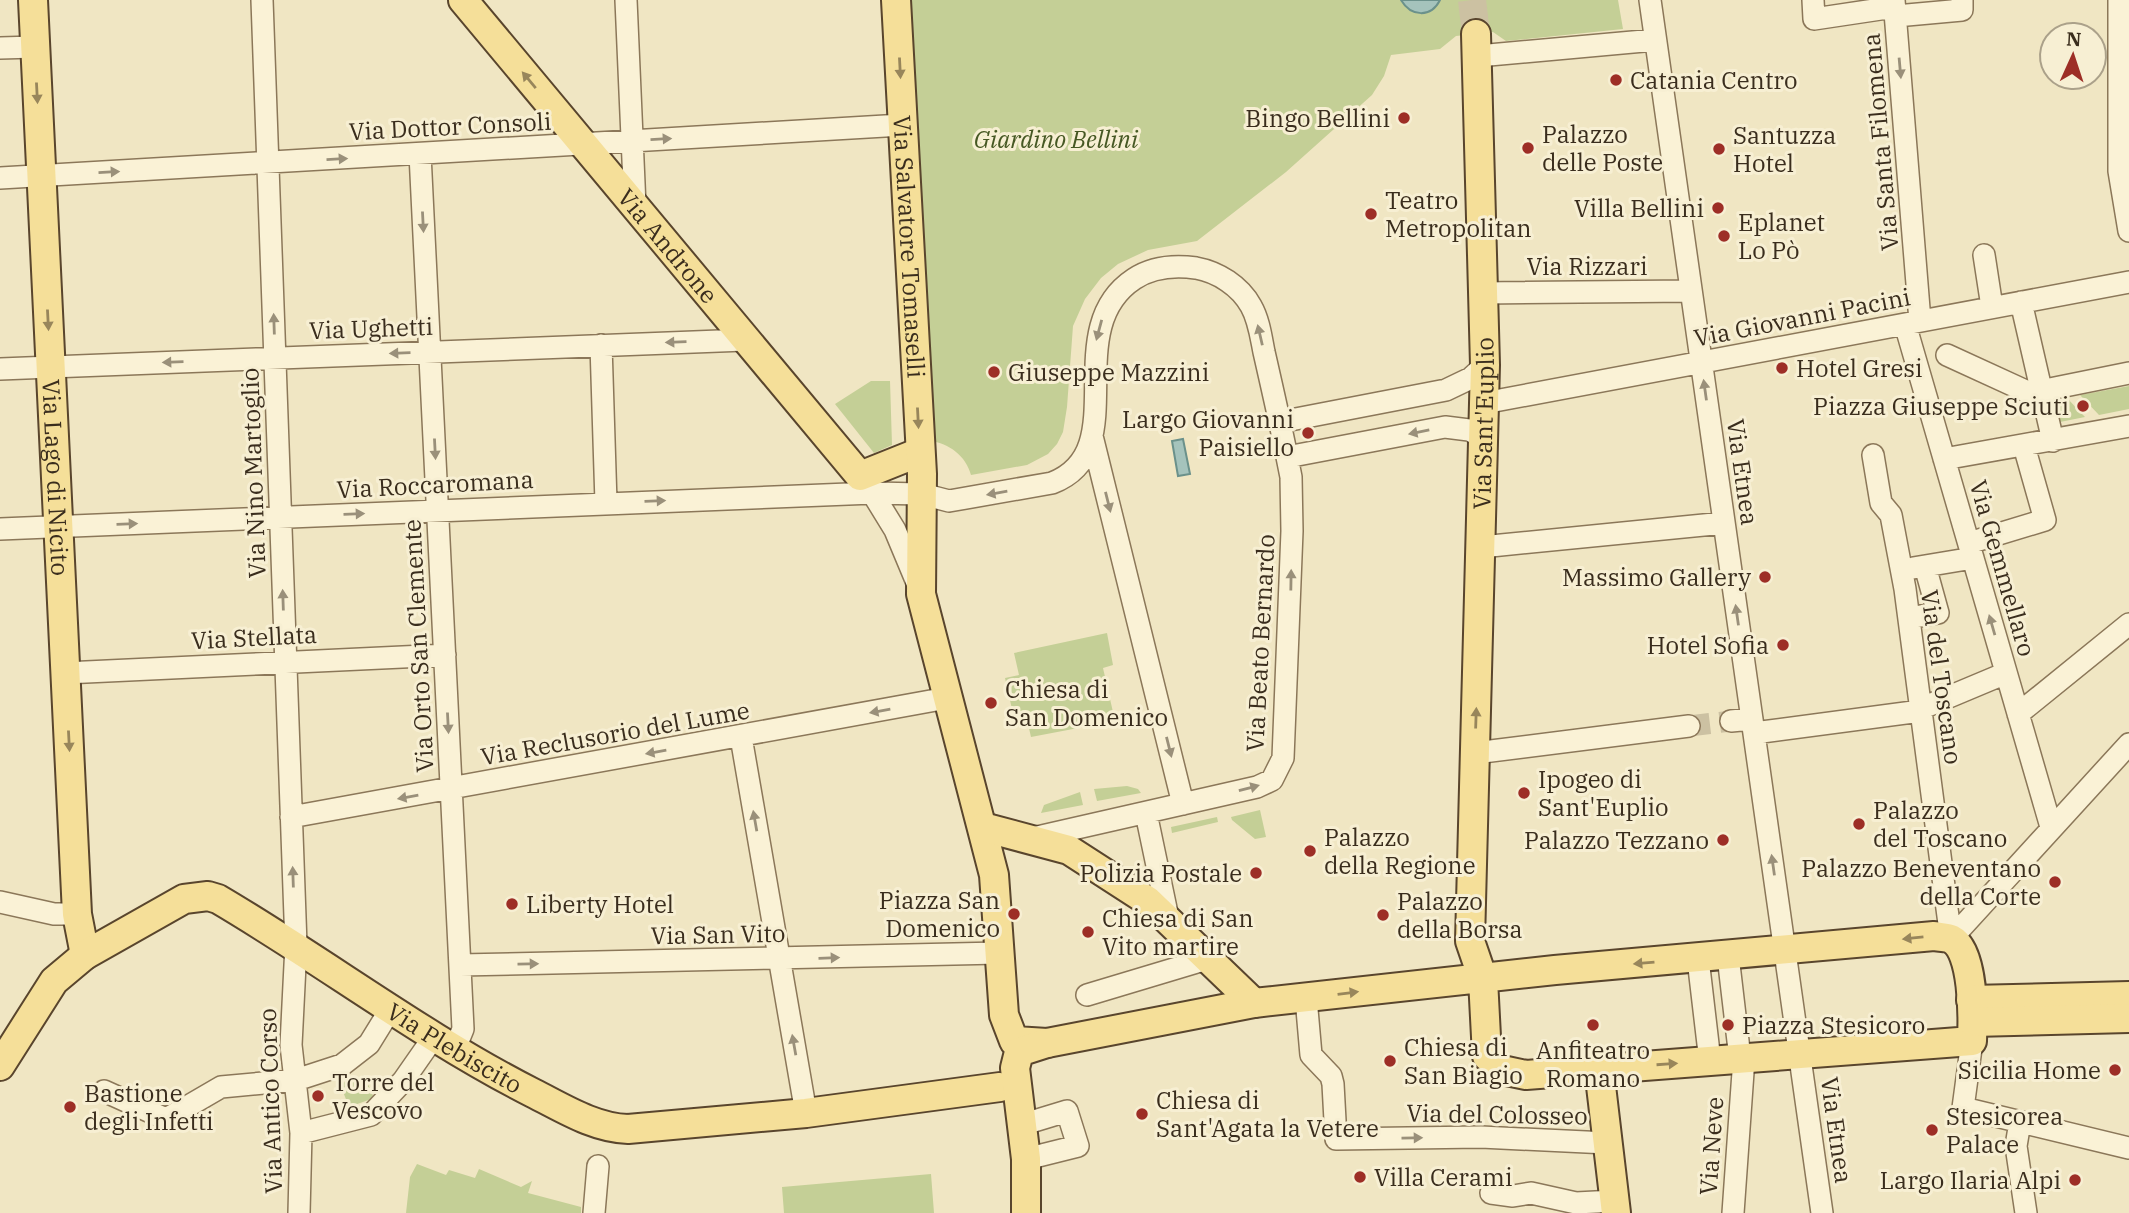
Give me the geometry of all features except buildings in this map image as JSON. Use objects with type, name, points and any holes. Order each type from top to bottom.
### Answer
[{"type":"main road","name":"Via Lago di Nicito","points":[[33,0],[77,914],[85,955]]},
{"type":"main road","name":"Via Androne","points":[[463,0],[867,485]]},
{"type":"main road","name":"Via Salvatore Tomaselli","points":[[896,0],[920,452],[921,594],[994,875],[989,953],[1004,1015]]},
{"type":"main road","name":"Via Sant'Euplio","points":[[1477,45],[1485,365],[1470,941],[1483,979]]},
{"type":"main road","points":[[867,485],[920,452]]},
{"type":"main road","points":[[983,827],[1011,836],[1033,838],[1069,850],[1148,901],[1254,1003]]},
{"type":"main road","name":"Via Plebiscito","points":[[0,1066],[54,981],[85,955],[184,899],[194,897],[218,899],[296,945],[444,1044],[547,1100],[600,1125],[614,1128],[806,1113],[1000,1087]]},
{"type":"main road","points":[[1027,1213],[1026,1159],[1015,1059],[1025,1049],[1047,1043],[1254,1003],[1420,984],[1934,936],[1950,928],[1966,965],[1972,1021]]},
{"type":"main road","points":[[1483,979],[1487,1056],[1492,1064],[1502,1070],[1526,1075],[1600,1077],[1710,1061],[1742,1066],[1972,1021],[2129,996]]},
{"type":"main road","points":[[1004,1015],[1014,1041],[1047,1043]]},
{"type":"main road","points":[[1004,1015],[998,1037],[1000,1087],[1009,1143],[1013,1213]]},
{"type":"main road","points":[[1972,1021],[2129,1018]]},
{"type":"main road","points":[[1600,1077],[1615,1207]]},
{"type":"street","name":"Via Nino Martoglio","points":[[262,0],[296,945]]},
{"type":"street","points":[[626,0],[635,206]]},
{"type":"street","name":"Via Etnea","points":[[1650,0],[1724,523],[1746,724],[1785,951],[1822,1213]]},
{"type":"street","points":[[1813,0],[1814,19],[1895,8],[1962,5]]},
{"type":"street","points":[[2119,0],[2119,171],[2129,231]]},
{"type":"street","name":"Via Santa Filomena","points":[[1895,8],[1913,322]]},
{"type":"street","points":[[1477,45],[1655,40]]},
{"type":"street","points":[[0,48],[35,47]]},
{"type":"street","name":"Via Dottor Consoli","points":[[0,178],[902,125]]},
{"type":"street","name":"Via Orto San Clemente","points":[[420,154],[463,1029],[444,1044]]},
{"type":"street","points":[[1984,255],[1992,307]]},
{"type":"street","name":"Via Beato Bernardo","points":[[1033,838],[1257,787],[1272,780],[1283,758],[1290,605],[1289,466],[1256,318],[1239,291],[1226,280],[1205,270],[1165,267],[1136,278],[1123,287],[1104,313],[1095,343],[1095,421],[1092,436]]},
{"type":"street","name":"Via Giovanni Pacini","points":[[1484,403],[2129,282]]},
{"type":"street","name":"Via Rizzari","points":[[1483,293],[1691,291]]},
{"type":"street","points":[[2021,302],[2050,441]]},
{"type":"street","name":"Via Gemmellaro","points":[[1913,322],[1915,358],[2051,827]]},
{"type":"street","name":"Via Ughetti","points":[[0,369],[745,340]]},
{"type":"street","points":[[601,345],[606,503]]},
{"type":"street","points":[[1915,358],[1945,354],[2039,393],[2129,373]]},
{"type":"street","points":[[1278,411],[1446,390],[1471,378],[1485,365]]},
{"type":"street","points":[[1944,459],[2129,426]]},
{"type":"street","points":[[1289,466],[1445,427],[1469,430],[1484,438]]},
{"type":"street","points":[[1092,436],[1163,809],[1168,918]]},
{"type":"street","name":"Via Roccaromana","points":[[0,529],[606,503],[867,485],[922,504],[1065,478],[1084,455],[1092,436]]},
{"type":"street","points":[[1901,570],[1925,566],[2045,520],[2024,446]]},
{"type":"street","name":"Via del Toscano","points":[[1873,455],[1881,503],[1891,515],[1909,618],[1950,928]]},
{"type":"street","points":[[867,485],[895,530],[921,594]]},
{"type":"street","points":[[1481,547],[1724,523]]},
{"type":"street","points":[[1909,618],[1938,613],[1925,566]]},
{"type":"street","points":[[2018,714],[2129,624]]},
{"type":"street","name":"Via Stellata","points":[[65,673],[445,655]]},
{"type":"street","points":[[1746,724],[1920,709],[2006,673]]},
{"type":"street","name":"Via Reclusorio del Lume","points":[[291,817],[947,698]]},
{"type":"street","points":[[1475,753],[1689,726]]},
{"type":"street","points":[[741,737],[806,1113]]},
{"type":"street","points":[[1950,928],[2129,744]]},
{"type":"street","points":[[0,902],[54,914],[77,914]]},
{"type":"street","name":"Via Antico Corso","points":[[296,945],[291,1045],[301,1133],[299,1213]]},
{"type":"street","name":"Via San Vito","points":[[460,965],[989,953]]},
{"type":"street","name":"Via Neve","points":[[1728,956],[1742,1066],[1732,1213]]},
{"type":"street","points":[[1698,958],[1710,1061]]},
{"type":"street","points":[[1087,995],[1207,959]]},
{"type":"street","name":"Via del Colosseo","points":[[1306,998],[1311,1055],[1331,1076],[1336,1139],[1481,1137],[1607,1143]]},
{"type":"street","points":[[104,1091],[166,1119],[221,1087],[296,1080],[342,1065],[358,1054],[377,1032],[390,1010]]},
{"type":"street","points":[[1972,1021],[1963,1108],[2129,1147]]},
{"type":"street","points":[[301,1133],[371,1115],[444,1044]]},
{"type":"street","points":[[1021,1125],[1067,1111],[1078,1146],[1026,1159]]},
{"type":"street","points":[[2020,1122],[2016,1146],[2026,1213]]},
{"type":"street","points":[[594,1213],[598,1166]]},
{"type":"street","points":[[1492,1194],[1531,1193],[1576,1203],[1615,1207]]},
{"type":"green space","name":"Giardino Bellini","points":[[909,0],[1618,0],[1623,29],[1506,41],[1493,32],[1456,36],[1440,49],[1391,55],[1384,76],[1372,95],[1286,172],[1197,241],[1148,250],[1118,264],[1101,278],[1085,299],[1073,326],[1067,407],[1063,432],[1057,444],[1048,454],[1027,465],[971,475],[961,456],[944,444],[930,441]]},
{"type":"green space","points":[[871,381],[890,381],[892,445],[874,453],[835,404]]},
{"type":"green space","points":[[2129,386],[2129,409],[2099,415],[2080,395]]},
{"type":"green space","points":[[2067,398],[2085,417],[2060,422],[2055,400]]},
{"type":"green space","points":[[1107,633],[1113,665],[1103,668],[1115,721],[1031,737],[1028,724],[1016,727],[1005,678],[1019,675],[1014,653]]},
{"type":"green space","points":[[1127,786],[1138,789],[1141,793],[1097,801],[1094,789]]},
{"type":"green space","points":[[1080,792],[1083,805],[1041,813],[1044,805]]},
{"type":"green space","points":[[1260,810],[1266,837],[1255,839],[1231,817]]},
{"type":"green space","points":[[1217,817],[1218,822],[1172,833],[1171,827]]},
{"type":"green space","points":[[364,1075],[374,1098],[349,1107],[340,1084]]},
{"type":"green space","points":[[417,1164],[446,1175],[449,1170],[475,1178],[479,1169],[521,1187],[532,1181],[528,1193],[581,1207],[581,1213],[406,1213],[410,1177]]},
{"type":"green space","points":[[931,1174],[934,1213],[784,1213],[782,1187]]},
{"type":"water","points":[[1401,0],[1440,0],[1432,10],[1421,13],[1410,10]]},
{"type":"water","points":[[1183,439],[1190,474],[1178,476],[1172,441]]},
{"type":"tunnel","points":[[1472,0],[1476,34]]},
{"type":"tunnel","points":[[1689,726],[1731,721]]},
{"type":"place","name":"Catania Centro","points":[[1616,80]]},
{"type":"place","name":"Bingo Bellini","points":[[1404,118]]},
{"type":"place","name":"Palazzo delle Poste","points":[[1528,148]]},
{"type":"place","name":"Santuzza Hotel","points":[[1719,149]]},
{"type":"place","name":"Villa Bellini","points":[[1718,208]]},
{"type":"place","name":"Teatro Metropolitan","points":[[1371,214]]},
{"type":"place","name":"Eplanet Lo Pò","points":[[1724,236]]},
{"type":"place","name":"Hotel Gresi","points":[[1782,368]]},
{"type":"place","name":"Giuseppe Mazzini","points":[[994,372]]},
{"type":"place","name":"Piazza Giuseppe Sciuti","points":[[2083,406]]},
{"type":"place","name":"Largo Giovanni Paisiello","points":[[1308,433]]},
{"type":"place","name":"Massimo Gallery","points":[[1765,577]]},
{"type":"place","name":"Hotel Sofia","points":[[1783,645]]},
{"type":"place","name":"Chiesa di San Domenico","points":[[991,703]]},
{"type":"place","name":"Ipogeo di Sant'Euplio","points":[[1524,793]]},
{"type":"place","name":"Palazzo del Toscano","points":[[1859,824]]},
{"type":"place","name":"Palazzo Tezzano","points":[[1723,840]]},
{"type":"place","name":"Palazzo della Regione","points":[[1310,851]]},
{"type":"place","name":"Polizia Postale","points":[[1256,873]]},
{"type":"place","name":"Palazzo Beneventano della Corte","points":[[2055,882]]},
{"type":"place","name":"Liberty Hotel","points":[[512,904]]},
{"type":"place","name":"Piazza San Domenico","points":[[1014,914]]},
{"type":"place","name":"Palazzo della Borsa","points":[[1383,915]]},
{"type":"place","name":"Chiesa di San Vito martire","points":[[1088,932]]},
{"type":"place","name":"Anfiteatro Romano","points":[[1593,1025]]},
{"type":"place","name":"Piazza Stesicoro","points":[[1728,1025]]},
{"type":"place","name":"Chiesa di San Biagio","points":[[1390,1061]]},
{"type":"place","name":"Sicilia Home","points":[[2115,1070]]},
{"type":"place","name":"Torre del Vescovo","points":[[318,1096]]},
{"type":"place","name":"Bastione degli Infetti","points":[[70,1107]]},
{"type":"place","name":"Chiesa di Sant'Agata la Vetere","points":[[1142,1114]]},
{"type":"place","name":"Stesicorea Palace","points":[[1932,1130]]},
{"type":"place","name":"Villa Cerami","points":[[1360,1177]]},
{"type":"place","name":"Largo Ilaria Alpi","points":[[2075,1180]]}]
